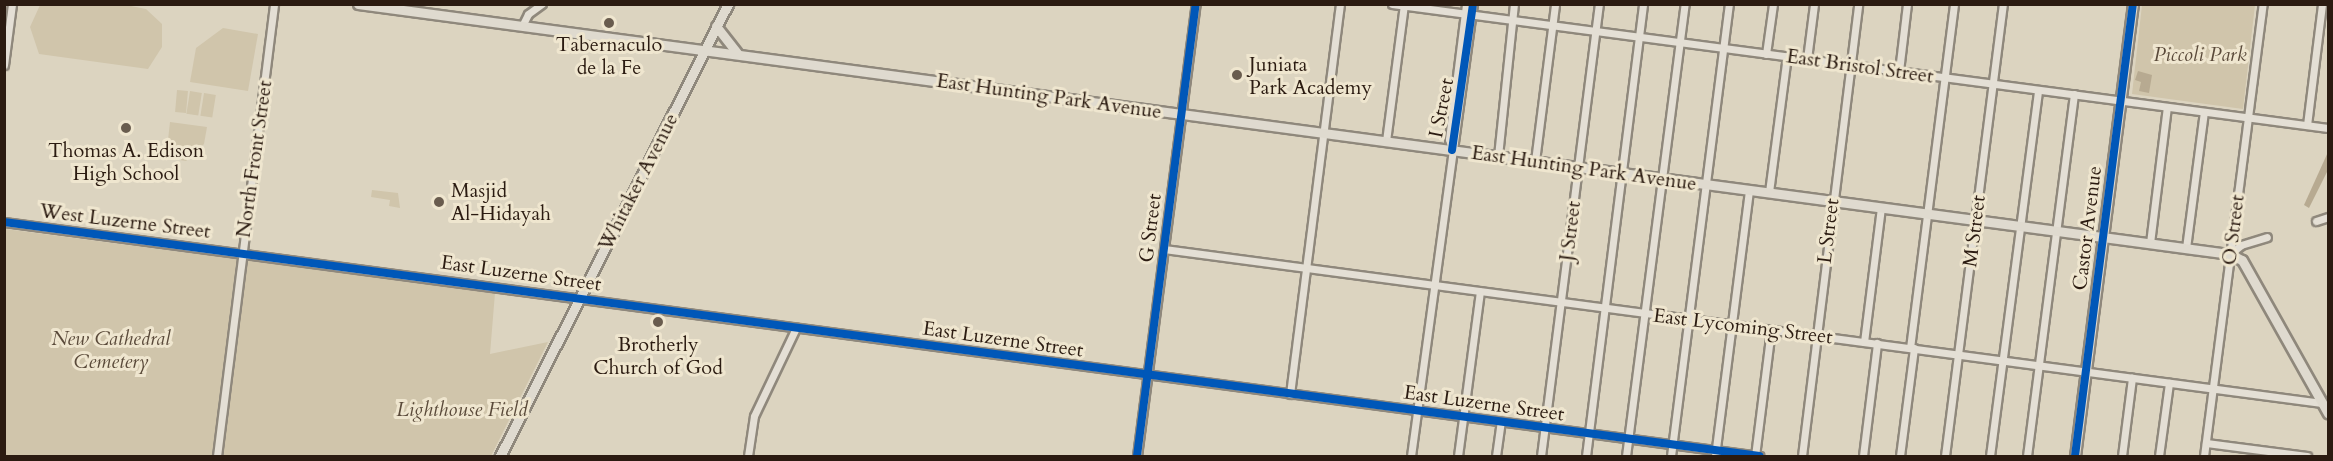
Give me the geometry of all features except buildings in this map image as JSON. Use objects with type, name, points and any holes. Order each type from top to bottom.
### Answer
[{"type":"main road","name":"East Hunting Park Avenue","points":[[358,4],[2230,254]]},
{"type":"main road","name":"Whitaker Avenue","points":[[500,456],[728,4]]},
{"type":"main road","name":"Castor Avenue","points":[[2075,456],[2133,4]]},
{"type":"main road","points":[[716,26],[739,54]]},
{"type":"main road","points":[[2230,254],[2242,260],[2328,413]]},
{"type":"street","points":[[4,64],[12,4]]},
{"type":"street","name":"North Front Street","points":[[217,456],[274,4]]},
{"type":"street","points":[[522,26],[528,15],[542,4]]},
{"type":"street","name":"G Street","points":[[1137,456],[1196,4]]},
{"type":"street","points":[[1290,394],[1340,4]]},
{"type":"street","name":"East Bristol Street","points":[[1392,4],[2328,128]]},
{"type":"street","name":"I Street","points":[[1466,4],[1469,13]]},
{"type":"street","name":"I Street","points":[[1412,456],[1452,150],[1449,139],[1469,13],[1473,4]]},
{"type":"street","points":[[1498,156],[1514,26],[1512,19],[1514,4]]},
{"type":"street","points":[[1535,161],[1555,4]]},
{"type":"street","name":"J Street","points":[[1541,456],[1599,4]]},
{"type":"street","points":[[1586,456],[1643,4]]},
{"type":"street","points":[[1626,456],[1685,4]]},
{"type":"street","points":[[1671,456],[1729,4]]},
{"type":"street","points":[[1766,54],[1773,4]]},
{"type":"street","points":[[1807,59],[1814,4]]},
{"type":"street","name":"L Street","points":[[1802,456],[1815,335],[1858,4]]},
{"type":"street","points":[[1899,71],[1907,4]]},
{"type":"street","points":[[1900,456],[1954,4]]},
{"type":"street","name":"M Street","points":[[1945,456],[2003,4]]},
{"type":"street","name":"O Street","points":[[2204,456],[2263,4]]},
{"type":"street","points":[[2307,125],[2322,4]]},
{"type":"street","points":[[1386,141],[1404,5]]},
{"type":"street","points":[[1769,192],[1787,56]]},
{"type":"street","points":[[1990,456],[2038,90]]},
{"type":"street","points":[[2027,456],[2074,94]]},
{"type":"street","points":[[2150,243],[2167,107]]},
{"type":"street","points":[[2186,248],[2204,112]]},
{"type":"street","points":[[1716,454],[1749,190]]},
{"type":"street","points":[[1864,342],[1881,207]]},
{"type":"street","points":[[2316,221],[2328,217]]},
{"type":"street","name":"West Luzerne Street","points":[[4,222],[242,252]]},
{"type":"street","points":[[2230,254],[2267,237]]},
{"type":"street","name":"East Lycoming Street","points":[[1164,249],[2322,403]]},
{"type":"street","name":"East Luzerne Street","points":[[242,252],[1545,427],[1672,445],[1716,454],[1756,456]]},
{"type":"street","points":[[1458,456],[1480,291]]},
{"type":"street","points":[[748,456],[754,416],[796,328]]},
{"type":"street","points":[[1756,456],[1772,329]]},
{"type":"street","points":[[1863,456],[1877,343]]},
{"type":"street","points":[[2122,456],[2132,378]]},
{"type":"street","points":[[2159,456],[2169,383]]},
{"type":"street","points":[[1496,456],[1501,422]]},
{"type":"street","points":[[2206,443],[2307,456]]},
{"type":"green space","points":[[121,4],[146,9],[162,24],[162,47],[148,69],[39,54],[30,27],[40,5]]},
{"type":"green space","name":"Piccoli Park","points":[[2142,5],[2255,5],[2243,109],[2132,94]]},
{"type":"green space","points":[[223,28],[258,34],[248,91],[190,82],[196,48]]},
{"type":"green space","points":[[177,90],[188,91],[186,113],[175,112]]},
{"type":"green space","points":[[190,91],[202,93],[198,116],[186,114]]},
{"type":"green space","points":[[204,93],[216,95],[212,118],[200,116]]},
{"type":"green space","points":[[170,122],[207,127],[204,144],[186,161],[166,158]]},
{"type":"green space","points":[[372,190],[398,193],[400,208],[389,206],[390,200],[371,197]]},
{"type":"green space","name":"New Cathedral Cemetery","points":[[5,229],[495,293],[490,354],[548,342],[491,456],[5,456]]},
{"type":"shaded area","points":[[2138,71],[2152,75],[2149,93],[2139,91],[2141,82],[2135,80]]},
{"type":"shaded area","points":[[2328,152],[2328,170],[2309,208],[2304,205]]},
{"type":"cycle path","points":[[1137,456],[1196,4]]},
{"type":"cycle path","points":[[1452,150],[1473,4]]},
{"type":"cycle path","points":[[2075,456],[2133,4]]},
{"type":"cycle path","points":[[4,222],[1759,456]]},
{"type":"place","name":"Tabernaculo de la Fe","points":[[609,23]]},
{"type":"place","name":"Juniata Park Academy","points":[[1237,75]]},
{"type":"place","name":"Thomas A. Edison High School","points":[[126,128]]},
{"type":"place","name":"Masjid Al-Hidayah","points":[[439,202]]},
{"type":"place","name":"Brotherly Church of God","points":[[658,322]]},
{"type":"park label","name":"Lighthouse Field","points":[[462,409]]}]
